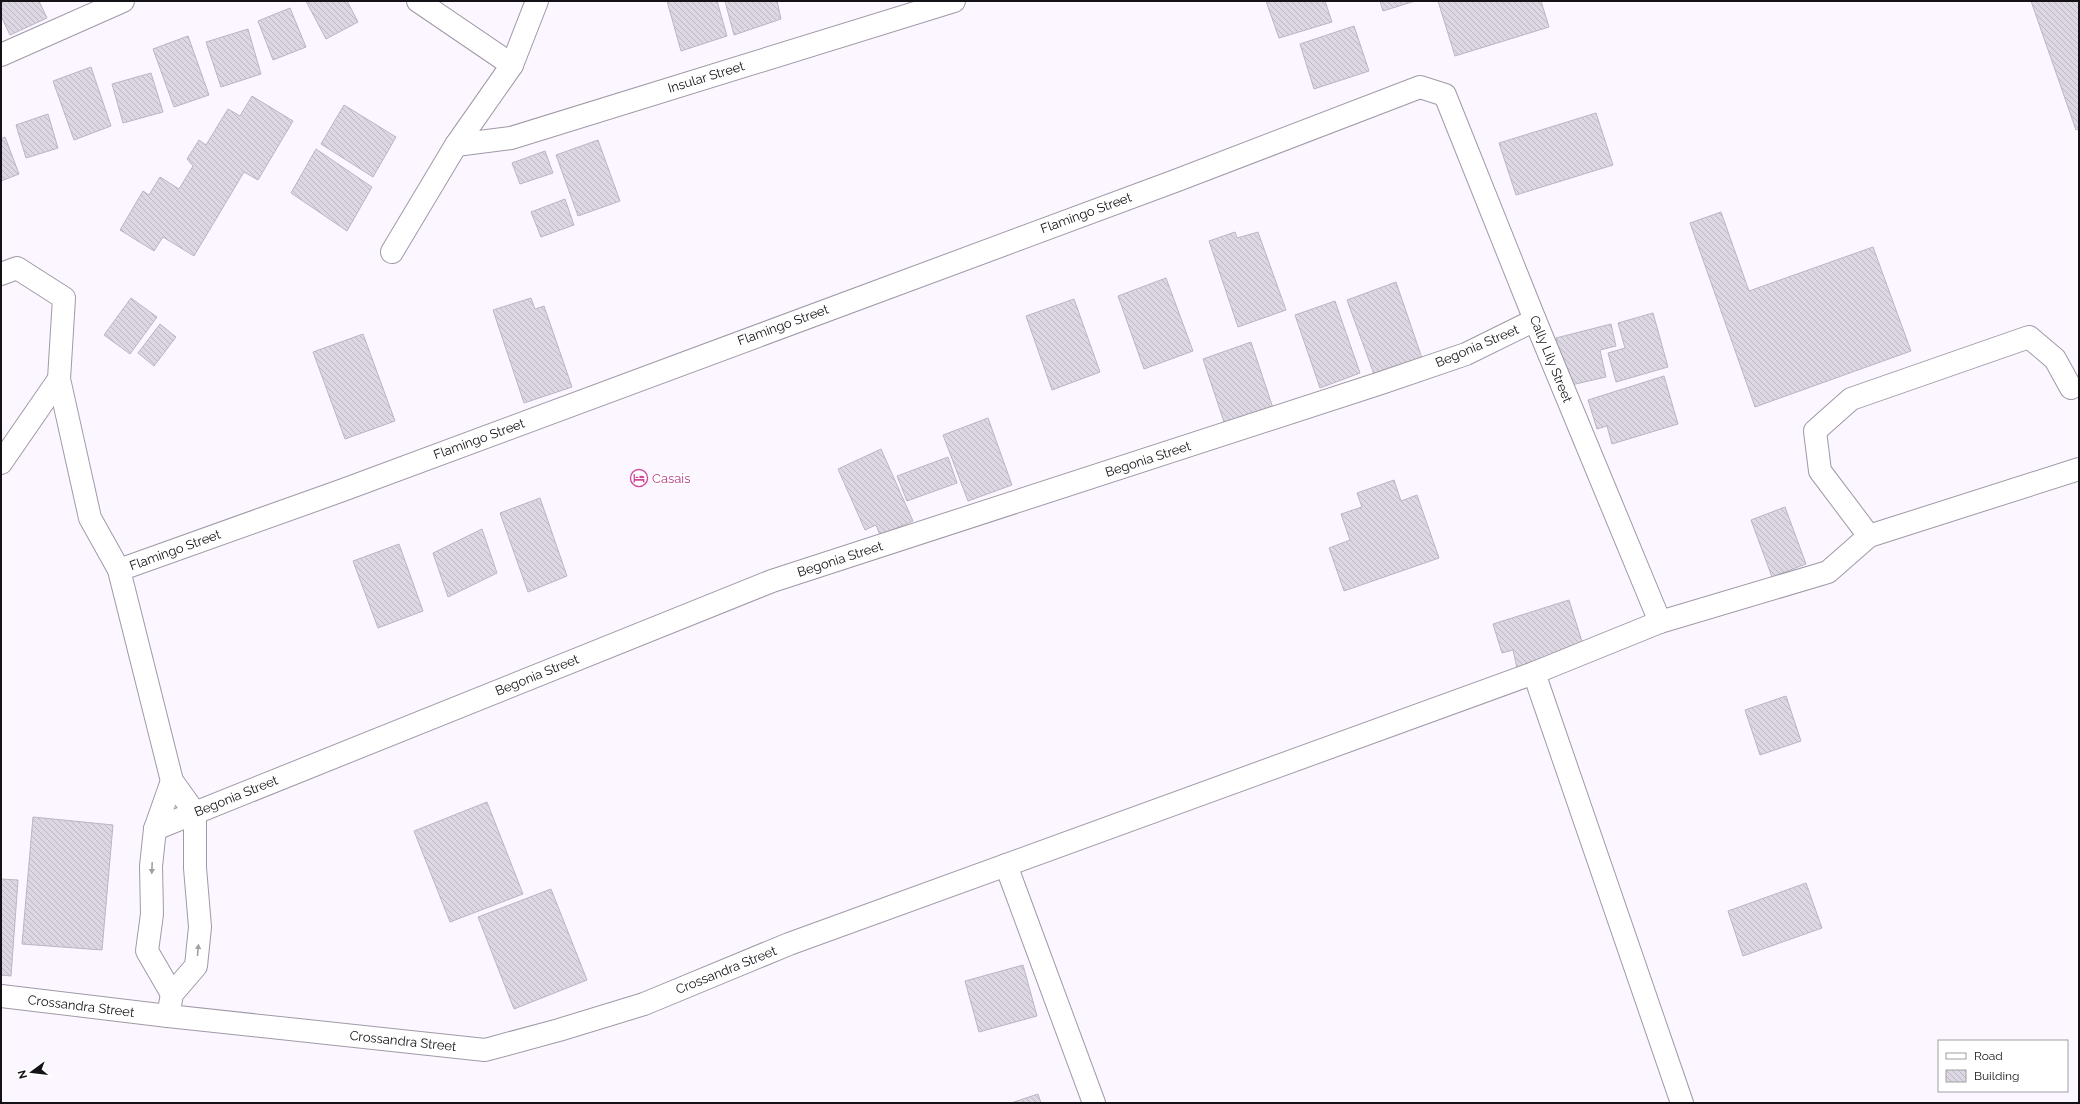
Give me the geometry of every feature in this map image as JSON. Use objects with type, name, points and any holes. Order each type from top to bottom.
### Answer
[{"type":"street","points":[[1,55],[123,1]]},
{"type":"street","points":[[418,1],[512,65]]},
{"type":"street","points":[[392,252],[456,145],[512,65],[537,1]]},
{"type":"street","name":"Insular Street","points":[[456,145],[511,138],[954,1]]},
{"type":"street","name":"Flamingo Street","points":[[119,570],[342,490],[1175,181],[1420,86],[1445,95]]},
{"type":"street","name":"Cally Lily Street","points":[[1445,95],[1535,320],[1660,622]]},
{"type":"street","points":[[1,274],[17,268],[64,298],[59,379],[90,518],[119,570],[172,781],[195,813],[195,868],[200,927],[196,966],[172,994],[168,1016]]},
{"type":"street","name":"Begonia Street","points":[[155,829],[772,582],[1382,383],[1466,354],[1535,320]]},
{"type":"street","points":[[2071,388],[2055,359],[2029,337],[1852,399],[1815,432],[1820,471],[1869,536],[2079,469]]},
{"type":"street","points":[[1,463],[59,379]]},
{"type":"street","name":"Crossandra Street","points":[[1,996],[168,1016],[485,1050],[559,1030],[644,1004],[789,944],[1534,673],[1660,622],[1828,572],[1869,536]]},
{"type":"street","points":[[1534,673],[1682,1103]]},
{"type":"street","points":[[172,781],[155,829],[151,866],[152,914],[148,951],[172,994]]},
{"type":"street","points":[[1006,865],[1094,1103]]},
{"type":"building","points":[[1,1],[39,1],[47,18],[10,35],[1,16]]},
{"type":"building","points":[[306,1],[347,1],[358,22],[326,39]]},
{"type":"building","points":[[667,1],[717,1],[727,36],[681,51]]},
{"type":"building","points":[[725,1],[777,1],[781,19],[734,35]]},
{"type":"building","points":[[1266,1],[1325,1],[1332,22],[1279,38]]},
{"type":"building","points":[[1380,1],[1415,1],[1383,11]]},
{"type":"building","points":[[1438,1],[1541,1],[1549,27],[1455,56]]},
{"type":"building","points":[[2031,1],[2079,1],[2079,129],[2076,130]]},
{"type":"building","points":[[290,8],[306,47],[273,60],[258,21]]},
{"type":"building","points":[[1354,26],[1369,71],[1314,89],[1300,44]]},
{"type":"building","points":[[248,29],[261,74],[221,87],[206,42]]},
{"type":"building","points":[[188,36],[209,95],[174,107],[153,49]]},
{"type":"building","points":[[91,67],[111,126],[74,140],[53,81]]},
{"type":"building","points":[[151,73],[163,112],[123,123],[112,84]]},
{"type":"building","points":[[252,96],[293,121],[258,180],[244,172],[194,256],[163,237],[154,251],[120,230],[143,191],[149,195],[160,177],[179,189],[193,166],[187,159],[199,140],[206,145],[228,109],[240,116]]},
{"type":"building","points":[[344,105],[396,137],[373,177],[321,144]]},
{"type":"building","points":[[1596,113],[1613,165],[1516,195],[1499,143]]},
{"type":"building","points":[[48,114],[58,148],[26,158],[16,125]]},
{"type":"building","points":[[5,137],[19,174],[1,181],[1,139]]},
{"type":"building","points":[[598,140],[620,201],[578,216],[556,155]]},
{"type":"building","points":[[316,149],[372,187],[347,231],[291,193]]},
{"type":"building","points":[[545,151],[553,173],[520,184],[512,163]]},
{"type":"building","points":[[565,199],[574,225],[541,237],[531,212]]},
{"type":"building","points":[[1721,212],[1749,291],[1873,247],[1911,351],[1755,407],[1690,223]]},
{"type":"building","points":[[1235,232],[1237,238],[1258,232],[1286,310],[1238,327],[1209,241]]},
{"type":"building","points":[[1166,278],[1193,351],[1144,369],[1118,296]]},
{"type":"building","points":[[1396,282],[1423,361],[1375,377],[1347,300]]},
{"type":"building","points":[[131,298],[157,317],[130,354],[104,335]]},
{"type":"building","points":[[531,298],[535,309],[544,306],[572,387],[524,403],[493,310]]},
{"type":"building","points":[[1074,299],[1100,372],[1052,390],[1026,316]]},
{"type":"building","points":[[1335,301],[1360,373],[1320,388],[1295,315]]},
{"type":"building","points":[[1653,313],[1668,367],[1616,382],[1608,353],[1625,348],[1618,323]]},
{"type":"building","points":[[160,324],[176,337],[154,366],[138,353]]},
{"type":"building","points":[[1611,324],[1616,346],[1600,350],[1606,377],[1567,386],[1556,338]]},
{"type":"building","points":[[363,334],[395,421],[345,439],[313,352]]},
{"type":"building","points":[[1251,342],[1275,414],[1227,431],[1203,359]]},
{"type":"building","points":[[1664,376],[1678,424],[1612,444],[1607,426],[1597,429],[1588,400]]},
{"type":"building","points":[[988,418],[1012,485],[968,501],[943,435]]},
{"type":"building","points":[[881,449],[913,521],[880,535],[876,525],[865,530],[838,469]]},
{"type":"building","points":[[948,457],[957,483],[907,501],[897,476]]},
{"type":"building","points":[[1394,480],[1401,501],[1417,495],[1439,558],[1344,591],[1329,548],[1350,540],[1341,514],[1362,507],[1357,493]]},
{"type":"building","points":[[540,498],[567,576],[528,592],[500,513]]},
{"type":"building","points":[[1785,507],[1806,564],[1772,577],[1751,520]]},
{"type":"building","points":[[482,529],[497,573],[448,597],[433,553]]},
{"type":"building","points":[[399,544],[423,611],[378,628],[353,561]]},
{"type":"building","points":[[1569,600],[1584,648],[1517,668],[1513,650],[1502,653],[1493,624]]},
{"type":"building","points":[[1786,696],[1801,741],[1760,755],[1745,710]]},
{"type":"building","points":[[487,802],[523,894],[450,922],[414,831]]},
{"type":"building","points":[[33,817],[113,825],[102,950],[22,944]]},
{"type":"building","points":[[1,879],[18,880],[11,976],[1,975]]},
{"type":"building","points":[[1806,883],[1822,928],[1743,956],[1728,911]]},
{"type":"building","points":[[551,889],[587,980],[514,1009],[478,917]]},
{"type":"building","points":[[1023,965],[1037,1016],[979,1032],[965,981]]},
{"type":"building","points":[[1038,1094],[1041,1103],[1011,1103]]},
{"type":"place","name":"Casais","points":[[639,478]]}]
